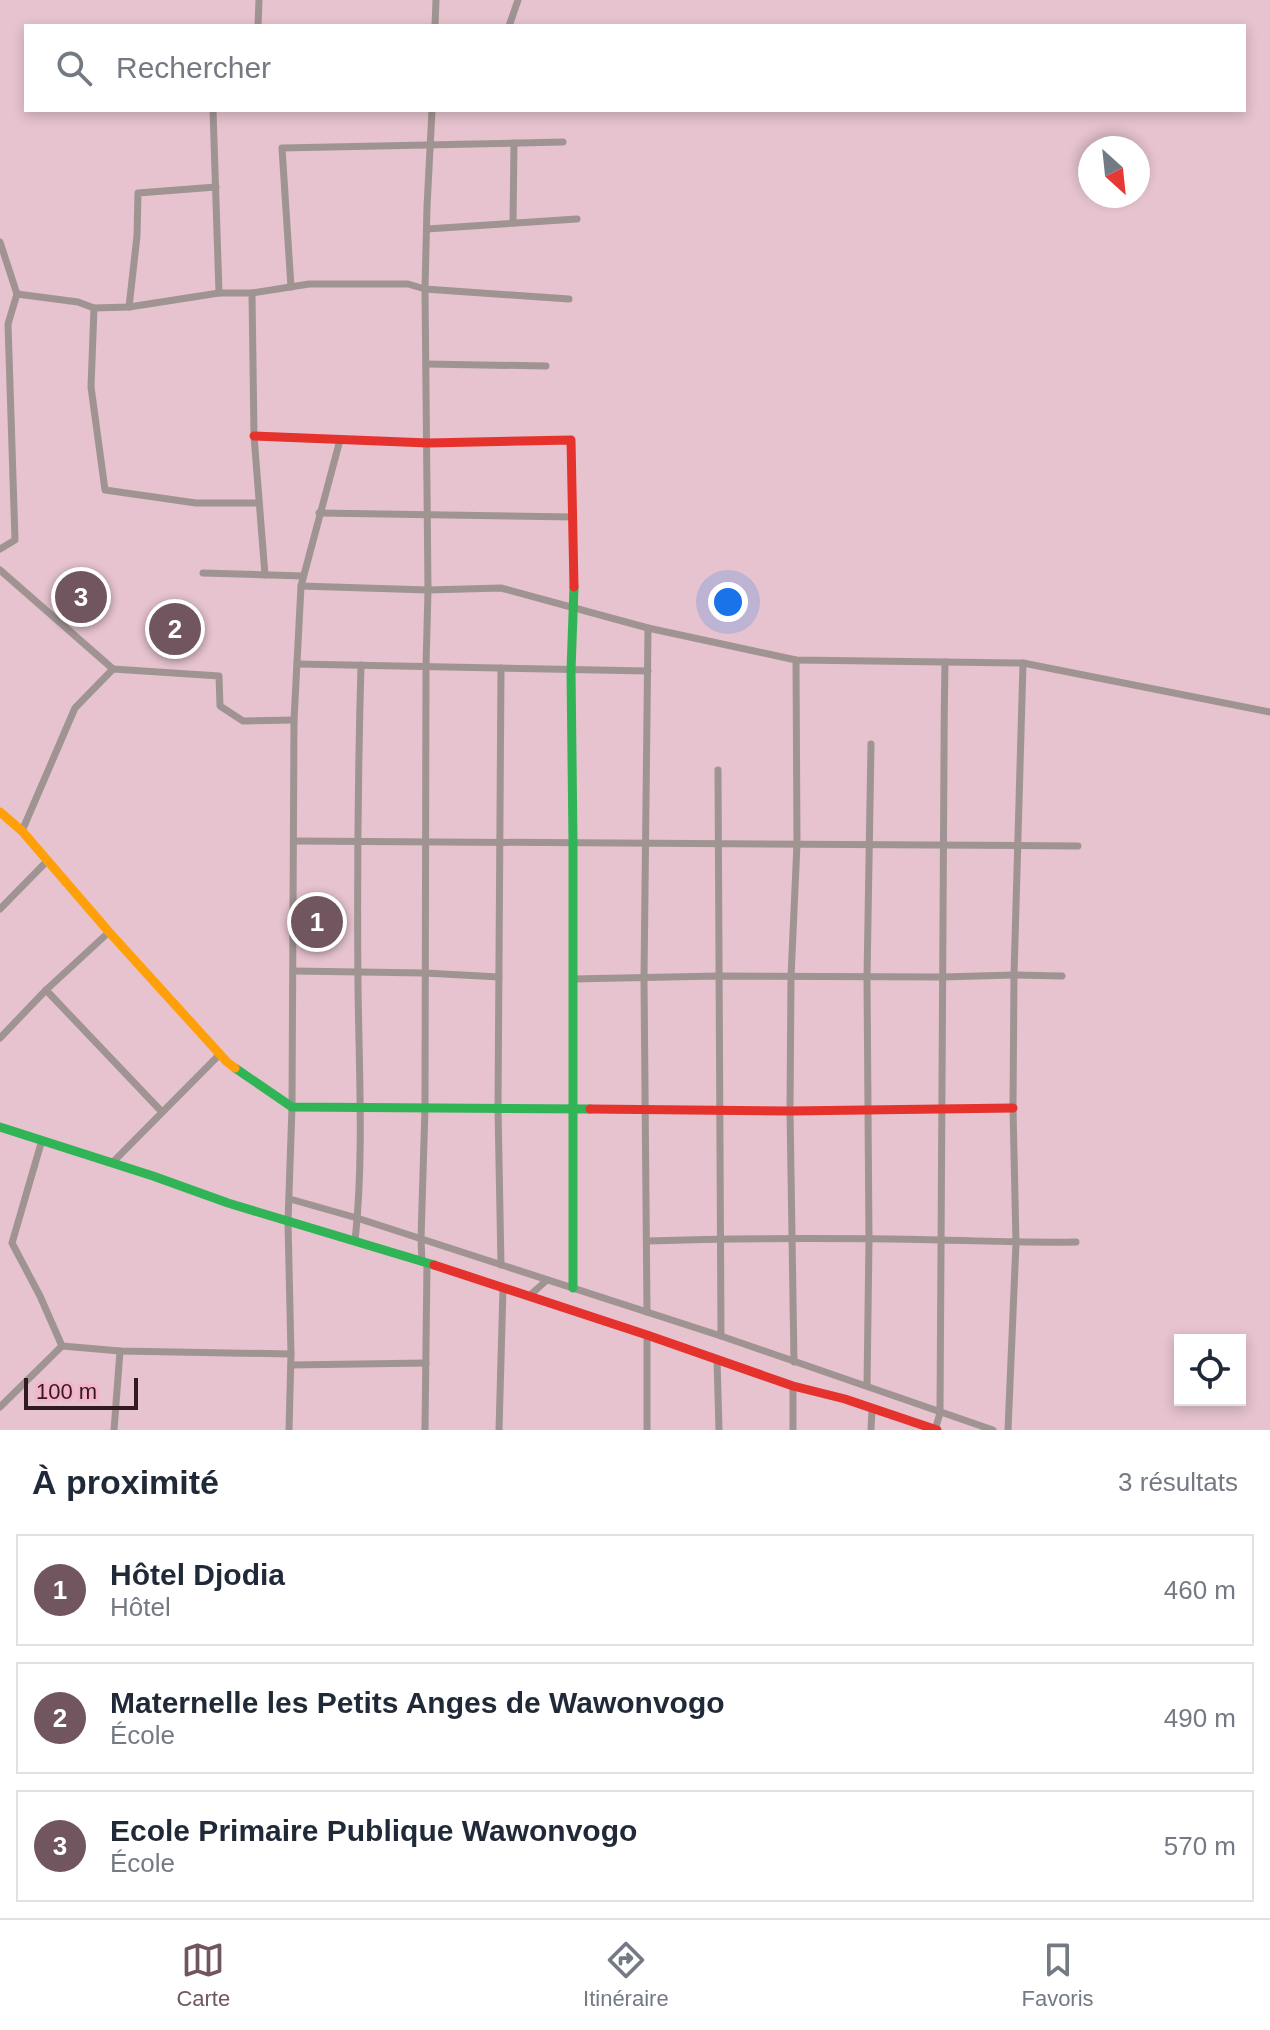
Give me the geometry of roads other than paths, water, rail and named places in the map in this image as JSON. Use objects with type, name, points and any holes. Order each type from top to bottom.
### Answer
[{"type":"street","points":[[258,24],[259,0]]},
{"type":"street","points":[[435,24],[436,0]]},
{"type":"street","points":[[510,24],[518,0]]},
{"type":"street","points":[[213,112],[219,293]]},
{"type":"street","points":[[425,1430],[425,1263],[421,1239],[425,1108],[428,590],[425,289],[432,112]]},
{"type":"street","points":[[291,287],[282,148],[563,142]]},
{"type":"street","points":[[513,223],[514,143]]},
{"type":"street","points":[[129,307],[138,193],[216,187]]},
{"type":"street","points":[[427,229],[577,219]]},
{"type":"street","points":[[0,242],[17,294],[8,324],[15,540],[0,549]]},
{"type":"street","points":[[17,294],[78,302],[94,308],[129,307],[219,293],[252,293],[309,284],[408,284],[425,289],[569,299]]},
{"type":"street","points":[[252,293],[254,436],[265,575]]},
{"type":"street","points":[[94,308],[91,387],[105,490],[196,503],[258,503]]},
{"type":"street","points":[[426,364],[546,366]]},
{"type":"street","points":[[254,436],[428,443],[571,440],[575,608],[571,670],[573,1288]]},
{"type":"street","points":[[289,1430],[288,1222],[292,1107],[294,720],[301,586],[340,440]]},
{"type":"street","points":[[319,513],[573,517]]},
{"type":"street","points":[[0,570],[113,669],[219,676],[220,706],[243,721],[294,720]]},
{"type":"street","points":[[203,573],[303,576]]},
{"type":"street","points":[[301,586],[428,590],[501,588],[648,628],[796,660],[1023,663],[1270,712]]},
{"type":"street","points":[[647,1312],[644,978],[648,628]]},
{"type":"street","points":[[794,1362],[790,1111],[791,977],[797,844],[796,660]]},
{"type":"street","points":[[0,1127],[936,1430],[940,1413],[945,662]]},
{"type":"street","points":[[1008,1430],[1016,1243],[1014,975],[1023,663]]},
{"type":"street","points":[[297,664],[648,671]]},
{"type":"street","points":[[355,1241],[359,1108],[357,841],[361,665]]},
{"type":"street","points":[[501,668],[498,1109],[501,1265]]},
{"type":"street","points":[[22,831],[75,708],[113,669]]},
{"type":"street","points":[[867,1386],[867,978],[871,744]]},
{"type":"street","points":[[718,770],[721,1336]]},
{"type":"street","points":[[0,812],[22,831],[227,1062],[292,1107],[790,1111],[1013,1108]]},
{"type":"street","points":[[294,841],[1078,846]]},
{"type":"street","points":[[0,909],[47,861]]},
{"type":"street","points":[[0,1038],[109,932]]},
{"type":"street","points":[[293,971],[499,977]]},
{"type":"street","points":[[573,979],[1062,976]]},
{"type":"street","points":[[46,990],[162,1112]]},
{"type":"street","points":[[112,1163],[220,1054]]},
{"type":"street","points":[[42,1140],[12,1243],[62,1346]]},
{"type":"street","points":[[290,1199],[721,1336],[993,1430]]},
{"type":"street","points":[[647,1241],[1076,1242]]},
{"type":"street","points":[[529,1296],[547,1280]]},
{"type":"street","points":[[499,1430],[503,1288]]},
{"type":"street","points":[[647,1335],[647,1430]]},
{"type":"street","points":[[0,1407],[62,1346],[120,1351],[291,1354]]},
{"type":"street","points":[[114,1430],[120,1351]]},
{"type":"street","points":[[717,1359],[719,1430]]},
{"type":"street","points":[[291,1365],[426,1363]]},
{"type":"street","points":[[845,1399],[852,1381]]},
{"type":"street","points":[[793,1386],[793,1430]]},
{"type":"street","points":[[871,1430],[872,1409]]},
{"type":"place","name":"Ecole Primaire Publique Wawonvogo","points":[[81,597]]},
{"type":"place","name":"Maternelle les Petits Anges de Wawonvogo","points":[[175,629]]},
{"type":"place","name":"Hôtel Djodia","points":[[317,922]]}]
